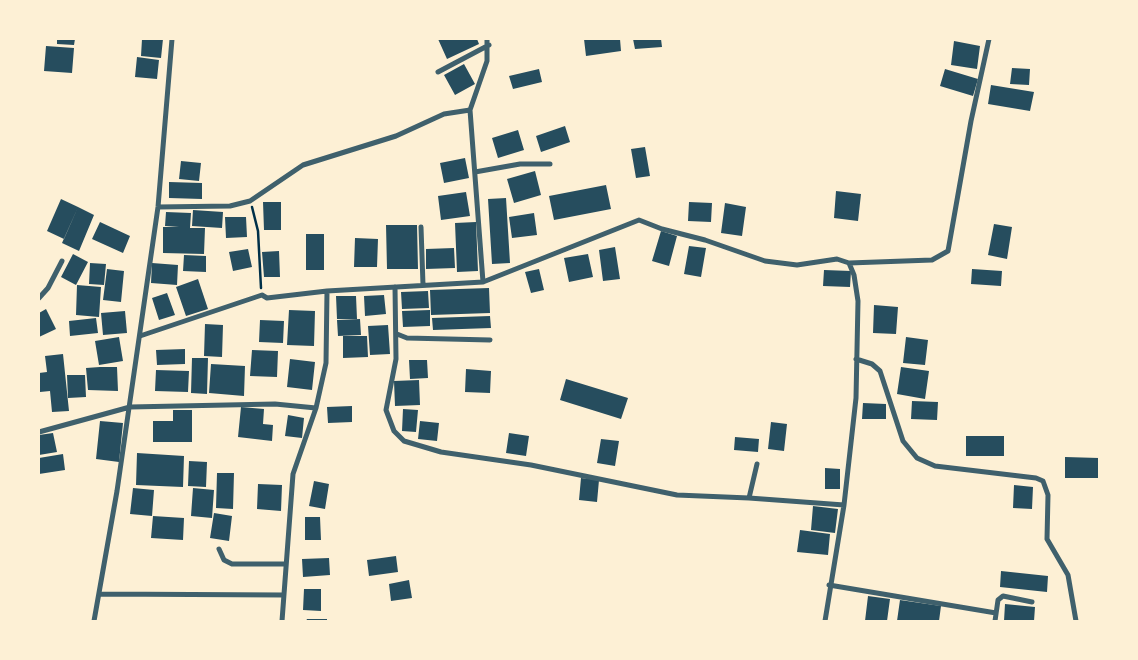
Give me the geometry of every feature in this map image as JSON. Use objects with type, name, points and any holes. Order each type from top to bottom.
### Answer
[{"type":"street","points":[[94,621],[130,407],[158,207],[172,39]]},
{"type":"street","points":[[483,282],[470,110],[487,61],[489,45],[487,39]]},
{"type":"street","points":[[140,336],[262,295],[267,298],[327,291],[483,282],[639,220],[765,261],[797,265],[837,258],[849,263],[932,260],[948,251],[971,121],[989,39]]},
{"type":"street","points":[[438,72],[489,45]]},
{"type":"street","points":[[158,207],[230,206],[250,201],[303,165],[396,136],[444,114],[470,110]]},
{"type":"street","points":[[475,172],[520,164],[550,164]]},
{"type":"street","points":[[421,228],[423,285]]},
{"type":"street","points":[[39,298],[48,288],[62,262]]},
{"type":"street","points":[[825,621],[829,585],[844,506],[856,398],[858,301],[854,275],[849,263]]},
{"type":"street","points":[[395,287],[396,359],[386,410],[394,431],[404,441],[441,452],[531,465],[677,495],[749,498],[844,506]]},
{"type":"street","points":[[282,621],[293,474],[316,408],[326,363],[327,291]]},
{"type":"street","points":[[397,334],[407,338],[490,340]]},
{"type":"street","points":[[856,359],[872,364],[880,371],[903,441],[917,458],[934,466],[1036,478],[1043,481],[1048,495],[1047,540],[1068,574],[1076,621]]},
{"type":"street","points":[[39,432],[130,407],[276,404],[316,408]]},
{"type":"street","points":[[749,498],[757,464]]},
{"type":"street","points":[[219,549],[224,560],[232,564],[286,564]]},
{"type":"street","points":[[829,585],[996,613]]},
{"type":"street","points":[[99,594],[284,595]]},
{"type":"street","points":[[995,621],[998,600],[1002,596],[1032,602]]},
{"type":"path","points":[[250,201],[258,231],[262,295]]},
{"type":"building","points":[[57,39],[75,39],[74,45],[57,44]]},
{"type":"building","points":[[142,39],[163,39],[161,58],[141,56]]},
{"type":"building","points":[[438,39],[477,39],[479,44],[447,59]]},
{"type":"building","points":[[584,39],[620,39],[621,51],[586,56]]},
{"type":"building","points":[[633,39],[661,39],[662,47],[635,49]]},
{"type":"building","points":[[954,41],[980,46],[977,69],[951,65]]},
{"type":"building","points":[[46,46],[74,48],[72,73],[44,71]]},
{"type":"building","points":[[137,57],[159,60],[157,79],[135,77]]},
{"type":"building","points":[[464,64],[475,84],[455,95],[444,75]]},
{"type":"building","points":[[1012,68],[1030,69],[1029,85],[1010,84]]},
{"type":"building","points":[[539,69],[542,82],[513,89],[509,76]]},
{"type":"building","points":[[945,69],[978,79],[973,96],[940,86]]},
{"type":"building","points":[[991,85],[1034,92],[1030,111],[988,104]]},
{"type":"building","points":[[565,126],[570,142],[541,152],[536,136]]},
{"type":"building","points":[[518,130],[524,150],[498,158],[492,138]]},
{"type":"building","points":[[645,147],[650,176],[636,178],[631,149]]},
{"type":"building","points":[[465,158],[469,178],[444,183],[440,163]]},
{"type":"building","points":[[181,161],[201,163],[199,181],[179,179]]},
{"type":"building","points":[[535,171],[541,195],[514,203],[507,179]]},
{"type":"building","points":[[169,182],[202,183],[202,199],[169,198]]},
{"type":"building","points":[[606,185],[611,209],[554,220],[549,196]]},
{"type":"building","points":[[836,191],[861,194],[858,221],[834,218]]},
{"type":"building","points":[[466,192],[470,216],[441,220],[438,196]]},
{"type":"building","points":[[506,198],[510,263],[492,264],[488,199]]},
{"type":"building","points":[[61,199],[78,207],[64,239],[47,231]]},
{"type":"building","points":[[263,202],[281,202],[281,230],[264,230]]},
{"type":"building","points":[[689,202],[712,203],[711,222],[688,221]]},
{"type":"building","points":[[725,203],[746,207],[742,236],[721,233]]},
{"type":"building","points":[[78,207],[94,215],[79,251],[62,243]]},
{"type":"building","points":[[193,210],[223,212],[222,228],[192,226]]},
{"type":"building","points":[[166,212],[191,213],[190,228],[205,228],[204,254],[163,253],[163,227],[179,227],[165,226]]},
{"type":"building","points":[[534,213],[537,235],[512,238],[509,217]]},
{"type":"building","points":[[225,217],[246,217],[247,237],[226,238]]},
{"type":"building","points":[[100,222],[130,236],[123,253],[92,239]]},
{"type":"building","points":[[476,222],[478,271],[457,272],[455,223]]},
{"type":"building","points":[[994,224],[1012,227],[1007,259],[988,255]]},
{"type":"building","points":[[386,225],[417,225],[418,269],[387,269]]},
{"type":"building","points":[[661,231],[677,236],[669,266],[652,261]]},
{"type":"building","points":[[306,234],[324,234],[324,270],[306,270]]},
{"type":"building","points":[[355,238],[378,239],[377,267],[354,267]]},
{"type":"building","points":[[689,246],[706,248],[701,277],[684,274]]},
{"type":"building","points":[[615,247],[620,279],[603,281],[599,250]]},
{"type":"building","points":[[454,248],[455,268],[426,269],[426,249]]},
{"type":"building","points":[[248,249],[252,267],[233,271],[229,252]]},
{"type":"building","points":[[279,251],[280,277],[264,277],[262,252]]},
{"type":"building","points":[[73,254],[88,262],[76,285],[61,277]]},
{"type":"building","points":[[588,254],[593,277],[569,282],[564,258]]},
{"type":"building","points":[[184,255],[206,256],[206,272],[183,271]]},
{"type":"building","points":[[90,263],[106,264],[104,285],[89,284]]},
{"type":"building","points":[[152,263],[178,265],[177,285],[151,283]]},
{"type":"building","points":[[107,269],[124,271],[121,302],[103,300]]},
{"type":"building","points":[[539,269],[544,290],[531,293],[525,272]]},
{"type":"building","points":[[972,269],[1002,271],[1001,286],[971,284]]},
{"type":"building","points":[[824,270],[851,271],[850,287],[823,286]]},
{"type":"building","points":[[198,279],[208,309],[186,316],[176,287]]},
{"type":"building","points":[[77,285],[101,287],[99,317],[76,315]]},
{"type":"building","points":[[489,288],[490,313],[431,315],[430,290]]},
{"type":"building","points":[[428,291],[429,308],[402,309],[401,292]]},
{"type":"building","points":[[167,293],[175,315],[159,320],[152,298]]},
{"type":"building","points":[[384,295],[386,314],[365,316],[364,296]]},
{"type":"building","points":[[336,296],[356,296],[357,319],[337,319]]},
{"type":"building","points":[[874,305],[898,307],[896,334],[873,333]]},
{"type":"building","points":[[46,309],[56,329],[39,337],[39,313]]},
{"type":"building","points":[[289,310],[315,311],[314,346],[287,345]]},
{"type":"building","points":[[430,310],[430,326],[403,327],[402,311]]},
{"type":"building","points":[[125,311],[127,333],[103,335],[101,313]]},
{"type":"building","points":[[490,316],[491,328],[433,330],[432,318]]},
{"type":"building","points":[[96,318],[98,333],[70,336],[69,321]]},
{"type":"building","points":[[360,319],[361,335],[338,336],[337,320]]},
{"type":"building","points":[[260,320],[284,321],[283,343],[259,342]]},
{"type":"building","points":[[205,324],[223,325],[222,357],[204,356]]},
{"type":"building","points":[[388,325],[390,354],[370,355],[368,326]]},
{"type":"building","points":[[343,336],[367,336],[368,357],[343,358]]},
{"type":"building","points":[[119,337],[123,361],[99,365],[95,341]]},
{"type":"building","points":[[906,337],[928,340],[925,365],[903,363]]},
{"type":"building","points":[[185,349],[185,364],[157,365],[156,350]]},
{"type":"building","points":[[252,350],[278,351],[277,377],[250,376]]},
{"type":"building","points":[[63,354],[69,411],[52,412],[50,391],[40,392],[39,373],[47,372],[45,356]]},
{"type":"building","points":[[192,358],[208,358],[207,394],[191,393]]},
{"type":"building","points":[[290,359],[315,362],[312,390],[287,387]]},
{"type":"building","points":[[409,360],[427,360],[428,378],[410,379]]},
{"type":"building","points":[[211,364],[245,366],[244,396],[209,393]]},
{"type":"building","points":[[117,367],[118,391],[88,390],[86,368]]},
{"type":"building","points":[[901,367],[929,371],[925,399],[897,394]]},
{"type":"building","points":[[466,369],[491,371],[490,393],[465,392]]},
{"type":"building","points":[[156,370],[189,371],[188,392],[155,391]]},
{"type":"building","points":[[67,375],[85,375],[86,397],[68,398]]},
{"type":"building","points":[[566,379],[628,398],[621,419],[560,400]]},
{"type":"building","points":[[419,380],[420,405],[395,406],[394,381]]},
{"type":"building","points":[[912,401],[938,402],[937,420],[911,419]]},
{"type":"building","points":[[863,403],[886,404],[886,419],[862,419]]},
{"type":"building","points":[[352,406],[352,422],[328,423],[327,407]]},
{"type":"building","points":[[241,407],[264,409],[263,424],[273,425],[272,441],[238,437]]},
{"type":"building","points":[[403,409],[418,410],[416,432],[402,431]]},
{"type":"building","points":[[173,410],[192,410],[192,442],[153,442],[153,421],[173,421]]},
{"type":"building","points":[[288,415],[304,418],[302,438],[285,436]]},
{"type":"building","points":[[100,421],[123,423],[119,462],[96,459]]},
{"type":"building","points":[[420,421],[439,423],[437,441],[418,439]]},
{"type":"building","points":[[771,422],[787,424],[784,451],[768,449]]},
{"type":"building","points":[[53,433],[57,452],[39,455],[39,435]]},
{"type":"building","points":[[509,433],[529,436],[526,456],[506,453]]},
{"type":"building","points":[[966,436],[1004,436],[1004,456],[966,456]]},
{"type":"building","points":[[735,437],[759,439],[758,452],[734,450]]},
{"type":"building","points":[[601,439],[619,441],[615,466],[597,463]]},
{"type":"building","points":[[137,453],[184,456],[183,487],[136,485]]},
{"type":"building","points":[[63,454],[65,470],[39,474],[39,458]]},
{"type":"building","points":[[1065,457],[1099,458],[1099,478],[1065,478]]},
{"type":"building","points":[[189,461],[207,462],[206,487],[188,486]]},
{"type":"building","points":[[825,468],[840,469],[840,489],[825,489]]},
{"type":"building","points":[[217,473],[234,473],[233,509],[216,508]]},
{"type":"building","points":[[581,478],[599,480],[597,502],[579,500]]},
{"type":"building","points":[[314,481],[329,484],[325,509],[309,506]]},
{"type":"building","points":[[258,484],[282,485],[281,511],[257,509]]},
{"type":"building","points":[[1014,485],[1033,487],[1032,509],[1013,508]]},
{"type":"building","points":[[133,488],[154,490],[152,516],[130,514]]},
{"type":"building","points":[[193,488],[214,490],[212,518],[191,516]]},
{"type":"building","points":[[813,506],[838,509],[835,533],[811,530]]},
{"type":"building","points":[[214,513],[232,516],[229,541],[210,538]]},
{"type":"building","points":[[153,516],[184,518],[183,540],[151,538]]},
{"type":"building","points":[[305,517],[320,517],[321,540],[305,540]]},
{"type":"building","points":[[800,530],[830,534],[828,555],[797,552]]},
{"type":"building","points":[[396,556],[398,572],[369,576],[367,560]]},
{"type":"building","points":[[329,558],[330,575],[303,577],[302,559]]},
{"type":"building","points":[[1001,571],[1048,576],[1047,592],[1000,587]]},
{"type":"building","points":[[409,580],[412,598],[391,601],[389,584]]},
{"type":"building","points":[[304,589],[321,589],[321,611],[303,610]]},
{"type":"building","points":[[868,596],[890,599],[887,621],[865,621]]},
{"type":"building","points":[[900,600],[941,606],[939,621],[897,621]]},
{"type":"building","points":[[1005,604],[1035,607],[1034,621],[1004,621]]},
{"type":"building","points":[[307,619],[327,619],[327,621],[306,621]]}]
